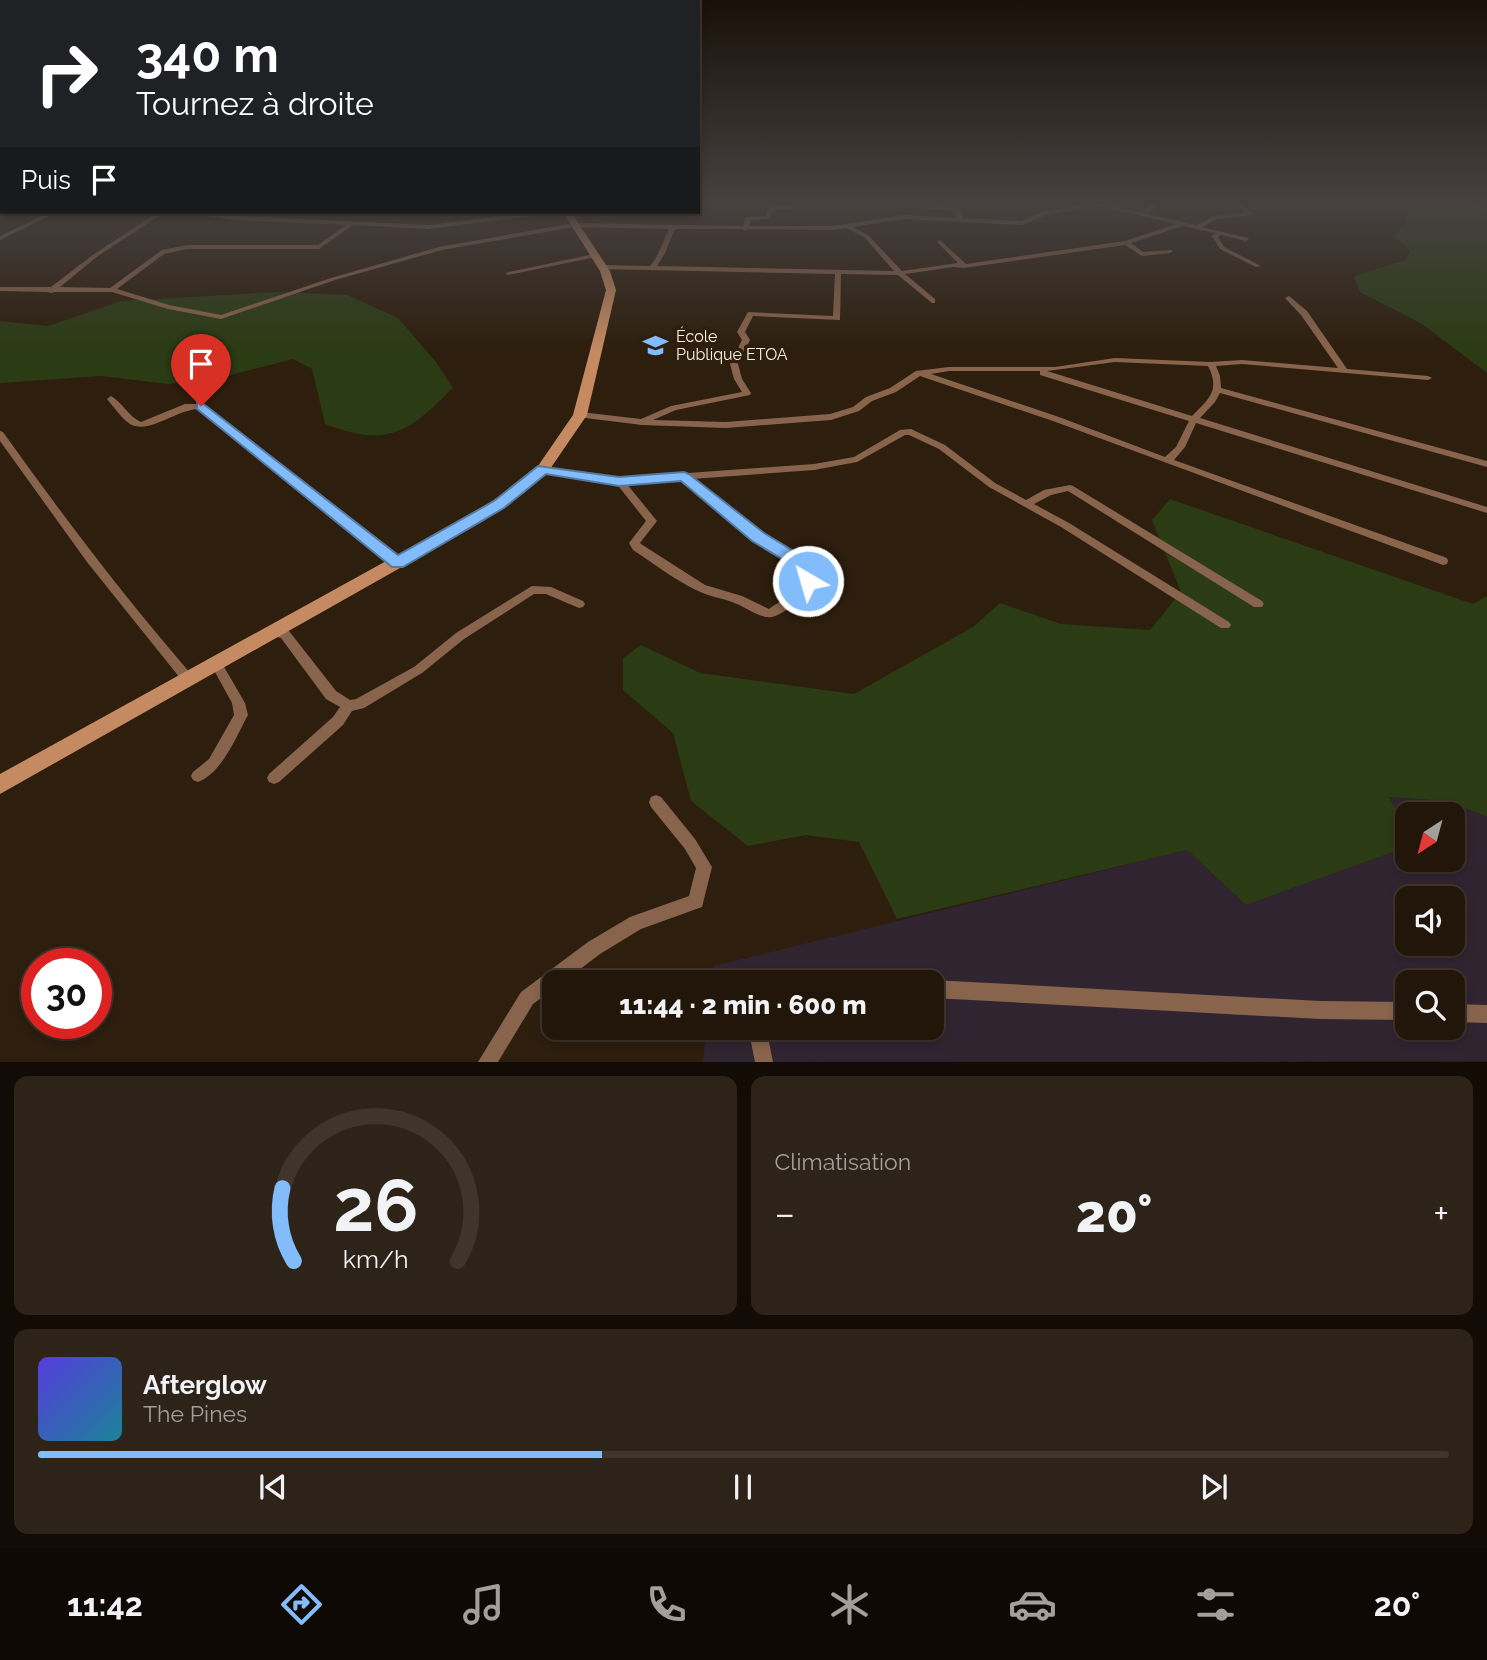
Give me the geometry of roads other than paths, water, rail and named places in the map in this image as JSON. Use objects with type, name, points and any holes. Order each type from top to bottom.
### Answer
[{"type":"street","points":[[51,291],[100,253]]},
{"type":"street","points":[[113,290],[164,253]]},
{"type":"street","points":[[0,289],[113,290],[168,307],[221,317],[333,279],[425,253]]},
{"type":"street","points":[[0,785],[499,504],[543,469],[580,415],[611,290],[592,253]]},
{"type":"street","points":[[653,267],[664,253]]},
{"type":"street","points":[[881,253],[932,301]]},
{"type":"street","points":[[951,253],[964,266]]},
{"type":"street","points":[[508,273],[598,262],[653,267],[900,273],[1059,253]]},
{"type":"street","points":[[1231,253],[1258,266]]},
{"type":"street","points":[[642,422],[674,408],[747,393],[738,379],[734,364],[746,340],[741,332],[751,314],[837,318],[838,273]]},
{"type":"street","points":[[1289,298],[1304,313],[1345,372]]},
{"type":"street","points":[[580,415],[642,422],[726,425],[831,417],[856,409],[869,399],[893,390],[919,373],[949,369],[1033,371],[1115,360],[1210,364],[1242,362],[1428,378]]},
{"type":"street","points":[[1166,460],[1173,458],[1194,419],[1211,402],[1217,389],[1217,374],[1210,364]]},
{"type":"street","points":[[1033,371],[1487,510]]},
{"type":"street","points":[[919,373],[1056,419],[1443,561]]},
{"type":"street","points":[[1217,389],[1487,464]]},
{"type":"street","points":[[111,399],[119,405],[129,421],[136,425],[188,406],[201,406],[397,563]]},
{"type":"street","points":[[543,469],[619,481],[814,467],[857,459],[906,431],[942,447],[992,485],[1065,525],[1225,625]]},
{"type":"street","points":[[0,434],[100,573],[151,639],[188,679]]},
{"type":"street","points":[[619,481],[652,521],[634,543],[686,580],[767,613],[771,613],[801,592],[808,581],[804,565],[758,537],[684,477]]},
{"type":"street","points":[[1026,504],[1048,492],[1070,488],[1258,604]]},
{"type":"street","points":[[273,632],[285,634],[331,695],[348,705],[359,704],[418,670],[460,636],[532,590],[547,590],[579,604]]},
{"type":"street","points":[[198,776],[214,763],[227,745],[241,715],[238,703],[216,663]]},
{"type":"street","points":[[274,778],[338,721],[348,705]]},
{"type":"street","points":[[487,1062],[527,998],[615,935],[636,923],[696,901],[704,867],[690,844],[656,802]]},
{"type":"street","points":[[944,990],[1320,1010],[1395,1011]]},
{"type":"street","points":[[1465,1013],[1487,1014]]},
{"type":"street","points":[[760,1040],[764,1062]]},
{"type":"place","name":"École Publique ETOA","points":[[656,345]]}]
